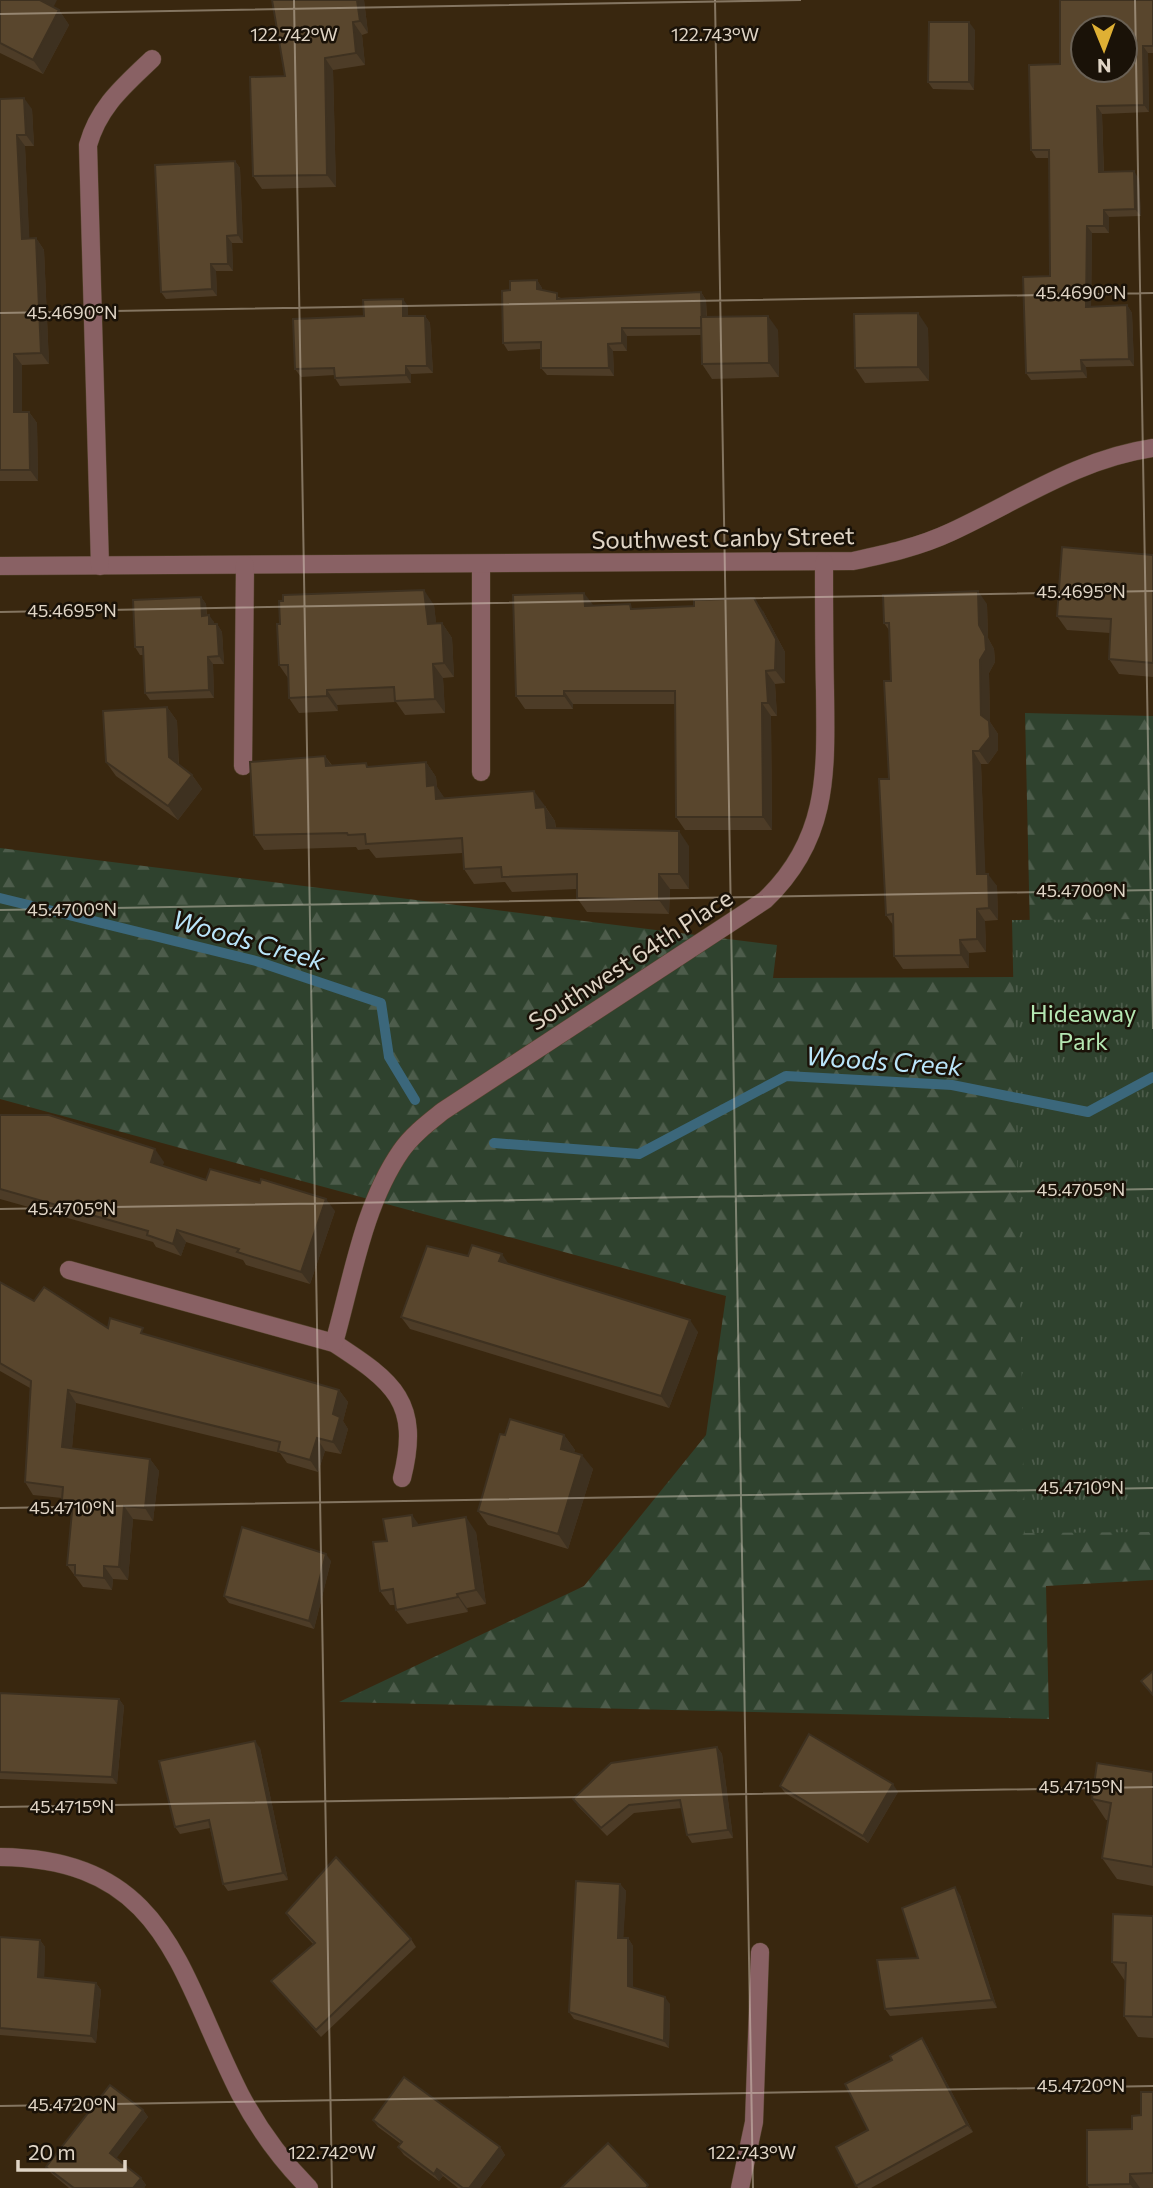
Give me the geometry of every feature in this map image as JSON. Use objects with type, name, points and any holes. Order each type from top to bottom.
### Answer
[{"type":"street","points":[[100,566],[88,145],[95,121],[108,101],[152,59]]},
{"type":"street","name":"Southwest Canby Street","points":[[0,566],[853,561],[920,545],[1097,460],[1153,448]]},
{"type":"street","name":"Southwest 64th Place","points":[[334,1343],[372,1210],[388,1171],[418,1131],[443,1111],[765,900],[794,869],[814,829],[825,781],[824,562]]},
{"type":"street","points":[[481,564],[481,772]]},
{"type":"street","points":[[243,766],[245,565]]},
{"type":"street","points":[[69,1270],[334,1343],[372,1368],[402,1402],[410,1428],[410,1446],[402,1478]]},
{"type":"street","points":[[0,1857],[67,1865],[89,1871],[109,1881],[144,1909],[163,1932],[178,1959],[241,2096],[276,2150],[309,2188]]},
{"type":"street","points":[[740,2188],[754,2122],[760,1952]]},
{"type":"green space","points":[[1025,713],[1153,716],[1153,1580],[1046,1586],[1049,1719],[339,1702],[584,1586],[706,1435],[726,1296],[0,1099],[0,848],[777,945],[773,978],[1031,977]]},
{"type":"green space","name":"Hideaway Park","points":[[1153,919],[1153,1532],[1025,1533],[1012,920]]},
{"type":"building","points":[[0,0],[40,0],[59,10],[33,60],[0,43]]},
{"type":"building","points":[[272,0],[357,0],[360,21],[353,22],[356,53],[325,58],[327,175],[253,176],[250,77],[285,76]]},
{"type":"building","points":[[1060,0],[1153,0],[1153,46],[1143,46],[1144,105],[1097,106],[1099,172],[1134,171],[1135,209],[1104,210],[1104,226],[1087,226],[1086,307],[1127,305],[1129,359],[1081,360],[1082,371],[1026,373],[1023,277],[1050,276],[1049,150],[1031,150],[1029,65],[1060,64]]},
{"type":"building","points":[[929,22],[969,22],[969,82],[928,82]]},
{"type":"building","points":[[24,98],[26,135],[17,135],[22,239],[36,238],[41,353],[14,354],[14,412],[29,412],[30,470],[0,470],[0,99]]},
{"type":"building","points":[[235,161],[238,235],[227,236],[228,264],[211,264],[212,289],[161,292],[155,165]]},
{"type":"building","points":[[537,280],[537,289],[557,293],[557,299],[701,292],[702,328],[622,328],[622,343],[608,344],[609,368],[541,368],[541,342],[503,343],[502,291],[510,290],[510,281]]},
{"type":"building","points":[[403,299],[403,316],[425,316],[427,366],[406,366],[406,375],[335,378],[334,368],[295,369],[293,319],[364,316],[363,300]]},
{"type":"building","points":[[918,313],[918,367],[855,368],[854,314]]},
{"type":"building","points":[[768,316],[769,363],[702,364],[701,317]]},
{"type":"building","points":[[1062,547],[1153,555],[1153,663],[1109,659],[1111,619],[1057,616]]},
{"type":"building","points":[[424,590],[428,624],[442,623],[444,663],[433,664],[435,699],[395,701],[394,687],[327,690],[327,696],[289,698],[288,665],[279,665],[277,624],[280,624],[279,601],[283,601],[283,595]]},
{"type":"building","points":[[978,591],[979,625],[985,636],[986,650],[980,660],[981,715],[989,721],[990,737],[979,751],[973,751],[977,874],[988,874],[989,908],[977,909],[977,939],[960,940],[961,955],[894,956],[893,914],[886,915],[879,779],[889,779],[884,681],[891,681],[889,623],[884,623],[883,595]]},
{"type":"building","points":[[584,593],[585,606],[630,604],[631,609],[694,606],[694,600],[754,598],[776,639],[775,670],[766,671],[768,703],[762,703],[763,817],[676,817],[675,691],[564,691],[564,696],[516,696],[513,595]]},
{"type":"building","points":[[201,597],[202,616],[209,615],[209,624],[217,624],[219,656],[208,657],[209,690],[145,693],[143,647],[135,647],[133,600]]},
{"type":"building","points":[[167,707],[169,757],[192,775],[168,806],[106,762],[103,711]]},
{"type":"building","points":[[325,756],[326,766],[366,763],[367,767],[426,762],[427,786],[435,785],[436,799],[534,791],[536,808],[545,807],[547,828],[679,831],[679,874],[659,874],[659,900],[577,898],[577,874],[502,877],[501,867],[464,869],[462,838],[366,844],[365,834],[254,835],[250,762]]},
{"type":"building","points":[[0,1115],[49,1115],[155,1149],[151,1162],[206,1180],[210,1169],[260,1183],[261,1179],[326,1199],[301,1272],[177,1230],[173,1244],[147,1235],[148,1231],[0,1189]]},
{"type":"building","points":[[472,1245],[502,1254],[499,1261],[690,1320],[661,1396],[401,1317],[427,1246],[468,1256]]},
{"type":"building","points":[[0,1282],[34,1301],[44,1287],[108,1328],[110,1318],[143,1328],[141,1333],[339,1390],[333,1414],[340,1417],[333,1442],[317,1438],[310,1460],[278,1451],[280,1442],[68,1390],[62,1447],[150,1459],[145,1508],[124,1506],[119,1567],[104,1566],[104,1578],[75,1575],[75,1565],[67,1565],[73,1501],[62,1500],[63,1487],[25,1482],[31,1381],[0,1363]]},
{"type":"building","points":[[510,1419],[564,1435],[561,1449],[582,1455],[558,1534],[478,1511],[500,1434],[505,1435]]},
{"type":"building","points":[[412,1515],[413,1526],[466,1517],[476,1590],[457,1594],[458,1597],[396,1610],[393,1589],[380,1591],[373,1542],[387,1541],[383,1519]]},
{"type":"building","points":[[242,1527],[326,1554],[309,1621],[224,1596]]},
{"type":"building","points":[[1153,1671],[1153,1695],[1141,1681]]},
{"type":"building","points":[[0,1693],[119,1699],[112,1777],[0,1772]]},
{"type":"building","points":[[809,1734],[893,1784],[863,1836],[780,1786]]},
{"type":"building","points":[[255,1741],[283,1873],[223,1884],[209,1820],[175,1827],[159,1761]]},
{"type":"building","points":[[717,1747],[728,1830],[687,1835],[680,1800],[629,1805],[601,1828],[573,1799],[611,1763]]},
{"type":"building","points":[[1097,1763],[1153,1772],[1153,1867],[1102,1858],[1111,1803],[1092,1799]]},
{"type":"building","points":[[336,1857],[411,1939],[316,2030],[271,1981],[315,1943],[286,1913]]},
{"type":"building","points":[[576,1881],[620,1884],[618,1938],[628,1938],[628,1986],[665,1997],[664,2041],[569,2012]]},
{"type":"building","points":[[955,1887],[992,2000],[885,2009],[877,1960],[918,1958],[902,1908]]},
{"type":"building","points":[[1113,1914],[1153,1916],[1153,2017],[1124,2016],[1126,1963],[1112,1962]]},
{"type":"building","points":[[0,1937],[40,1940],[38,1977],[96,1983],[91,2036],[0,2028]]},
{"type":"building","points":[[922,2038],[967,2125],[856,2186],[836,2147],[868,2130],[845,2084],[892,2060],[890,2056]]},
{"type":"building","points":[[404,2077],[500,2147],[469,2188],[463,2188],[437,2169],[434,2174],[398,2147],[402,2142],[373,2120]]},
{"type":"building","points":[[110,2085],[143,2110],[110,2153],[141,2178],[133,2188],[74,2188],[46,2167]]},
{"type":"building","points":[[1141,2092],[1153,2092],[1153,2173],[1130,2174],[1130,2184],[1087,2185],[1087,2130],[1132,2129],[1132,2116],[1141,2115]]},
{"type":"building","points":[[608,2143],[648,2185],[646,2188],[561,2188]]},
{"type":"waterway","name":"Woods Creek","points":[[0,898],[256,961],[381,1003],[389,1057],[415,1100]]},
{"type":"waterway","name":"Woods Creek","points":[[494,1143],[639,1154],[786,1076],[952,1085],[1088,1112],[1153,1077]]}]
